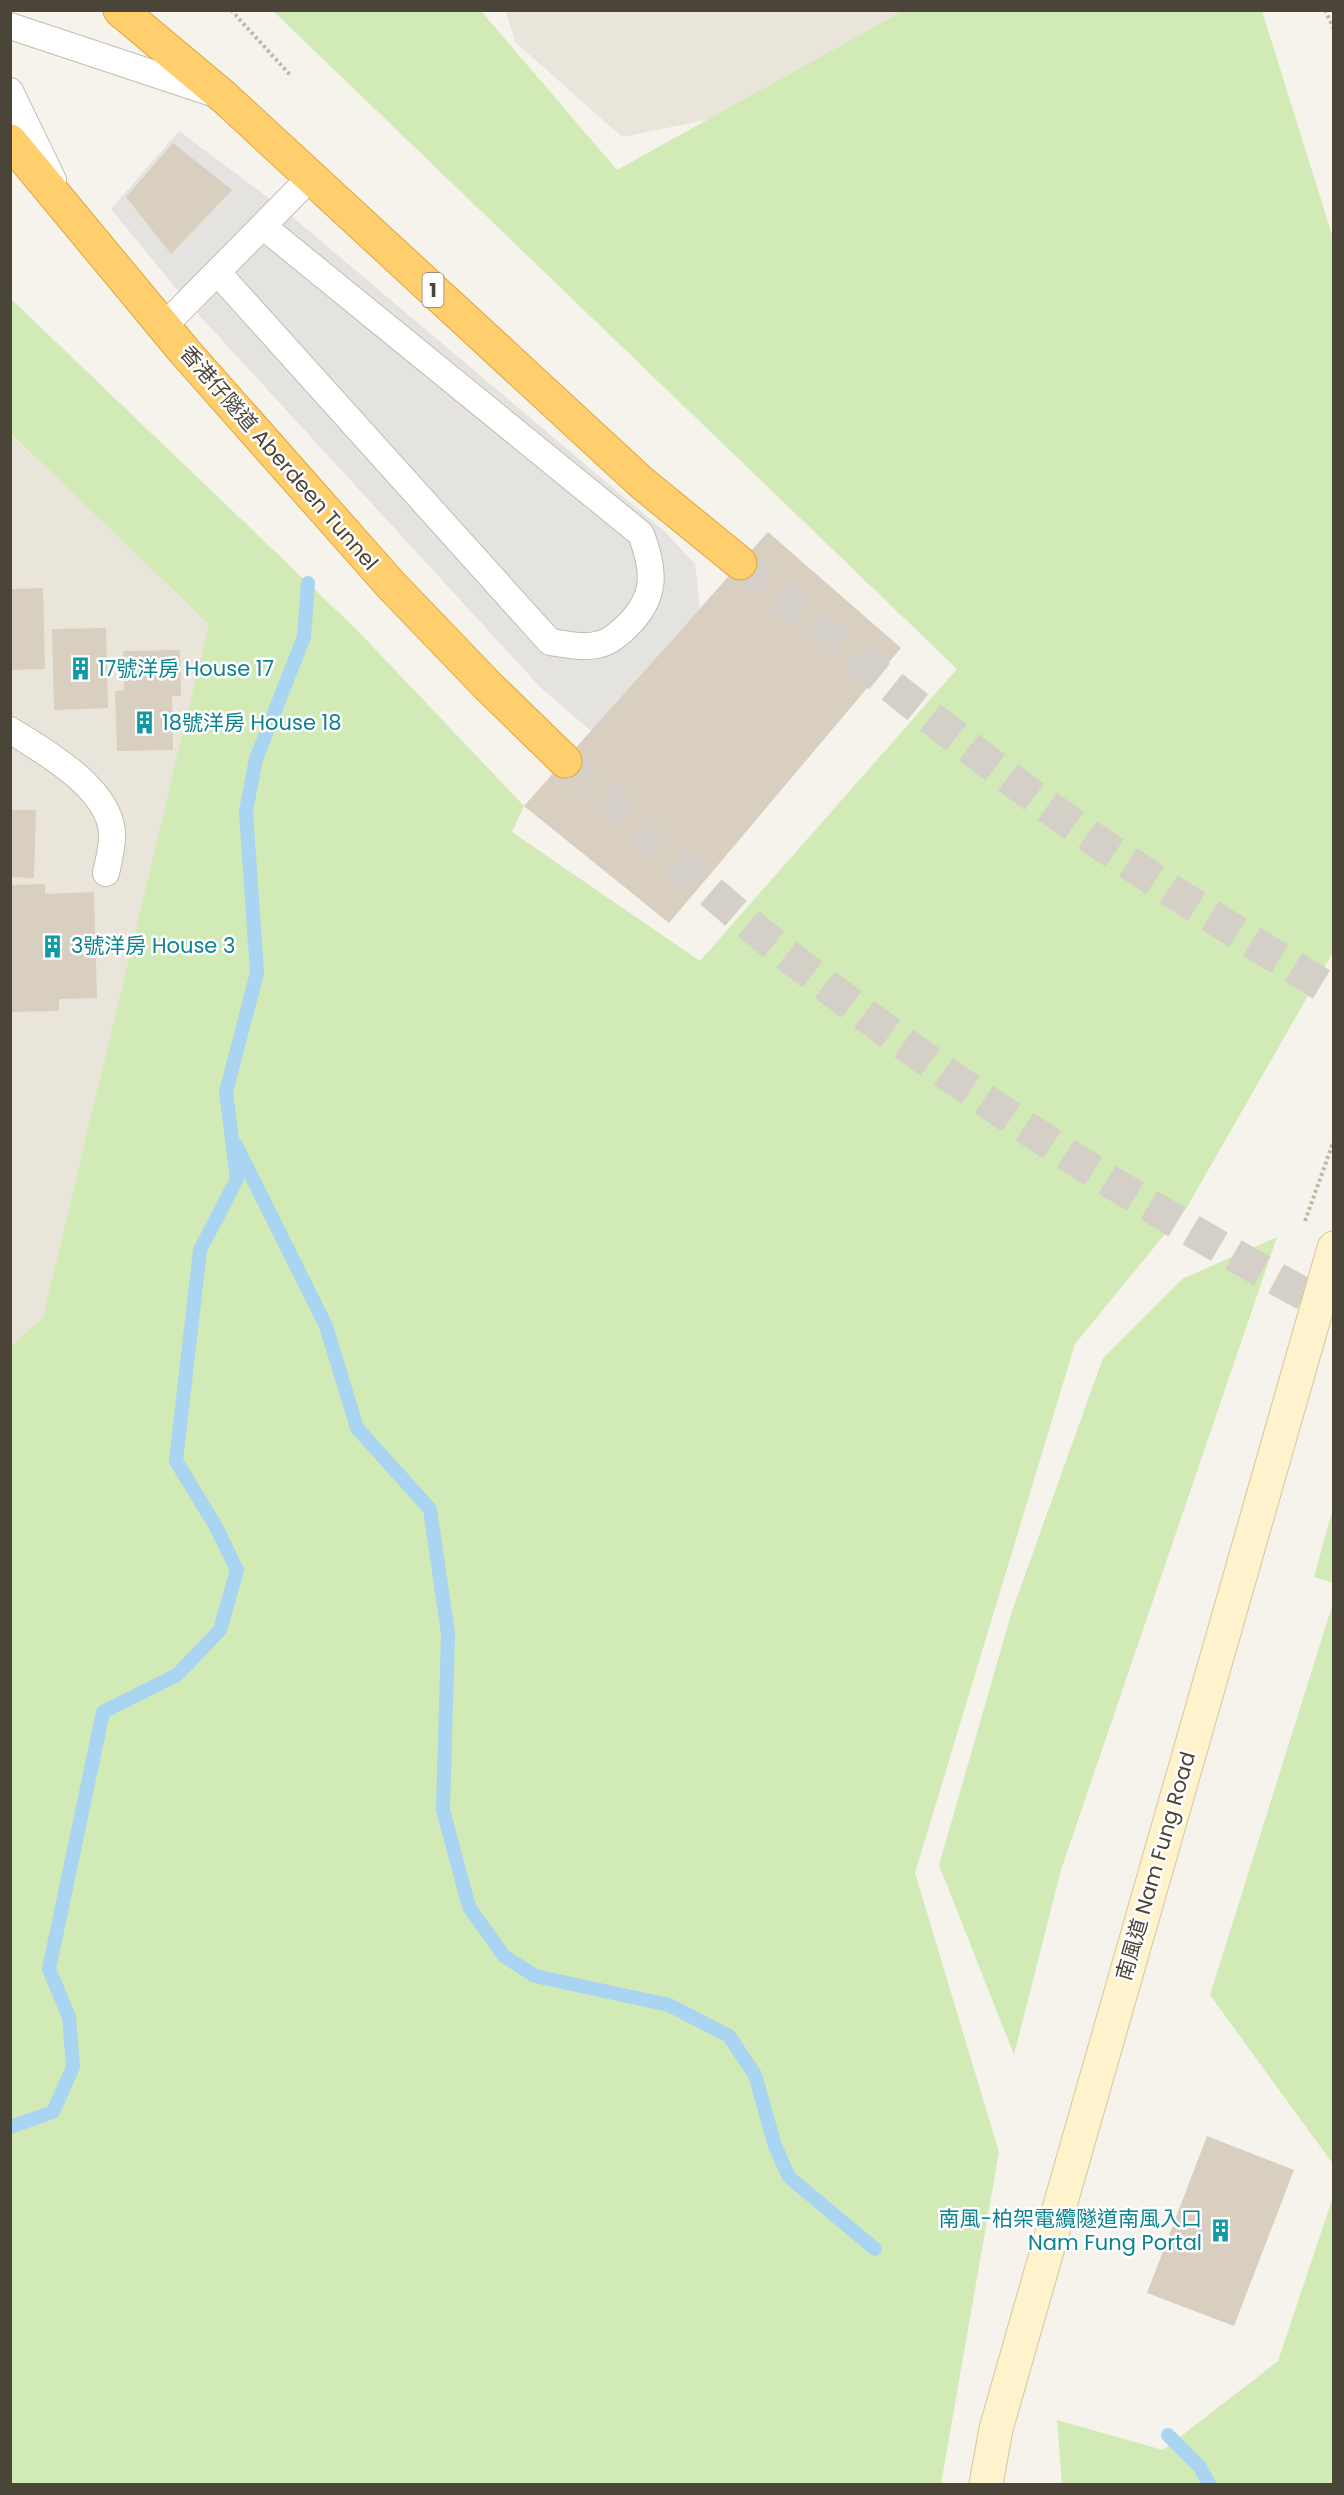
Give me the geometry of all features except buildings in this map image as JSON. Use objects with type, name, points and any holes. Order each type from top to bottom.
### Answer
[{"type":"highway","name":"1","points":[[120,10],[224,97],[642,483],[740,562]]},
{"type":"highway","name":"香港仔隧道 Aberdeen Tunnel","points":[[10,141],[164,326],[391,585],[488,686],[565,760]]},
{"type":"main road","name":"南風道 Nam Fung Road","points":[[986,2484],[1002,2406],[1334,1248]]},
{"type":"lane","points":[[10,26],[224,97]]},
{"type":"lane","points":[[10,91],[72,218]]},
{"type":"lane","points":[[164,326],[311,177]]},
{"type":"lane","points":[[218,273],[550,642],[576,646],[600,644],[620,633],[639,614],[651,587],[650,559],[641,534],[264,226]]},
{"type":"lane","points":[[10,730],[87,785],[104,805],[112,832],[106,873]]},
{"type":"path","points":[[231,10],[291,76]]},
{"type":"path","points":[[1325,10],[1334,29]]},
{"type":"shaded area","points":[[506,11],[1001,11],[879,85],[622,137],[515,42]]},
{"type":"shaded area","points":[[179,131],[282,208],[664,531],[695,564],[700,608],[591,731],[540,687],[188,303],[111,209]]},
{"type":"shaded area","points":[[10,434],[210,624],[43,1317],[11,1346]]},
{"type":"green space","points":[[273,11],[481,11],[617,170],[903,11],[1262,11],[1333,238],[1333,952],[1187,1207],[1075,1344],[915,1873],[999,2152],[941,2484],[11,2484],[11,1346],[43,1317],[209,624],[11,434],[11,299],[356,629],[524,806],[512,832],[700,961],[957,669]]},
{"type":"green space","points":[[1277,1237],[1061,1870],[1014,2055],[939,1865],[1012,1611],[1103,1358],[1182,1279]]},
{"type":"green space","points":[[1333,1508],[1334,1583],[1314,1577]]},
{"type":"green space","points":[[1333,1603],[1333,2164],[1210,1995]]},
{"type":"green space","points":[[1333,2197],[1333,2484],[1062,2484],[1057,2420],[1163,2450],[1278,2361]]},
{"type":"waterway","points":[[10,2127],[53,2112],[73,2067],[69,2017],[49,1969],[103,1712],[177,1675],[220,1630],[237,1570],[215,1525],[176,1461],[200,1250],[237,1179],[226,1092],[257,973],[246,811],[256,759],[304,637],[308,583]]},
{"type":"waterway","points":[[236,1145],[326,1326],[357,1428],[430,1509],[448,1634],[443,1810],[469,1907],[504,1956],[535,1976],[669,2005],[729,2036],[755,2075],[775,2146],[789,2177],[875,2249]]},
{"type":"waterway","points":[[1168,2435],[1200,2467],[1209,2484]]},
{"type":"tunnel","points":[[740,563],[914,705],[1059,814],[1175,893],[1334,992]]},
{"type":"tunnel","points":[[565,761],[745,921],[838,995],[906,1045],[1044,1140],[1115,1185],[1260,1270],[1334,1310]]},
{"type":"place","name":"17號洋房 House 17","points":[[80,669]]},
{"type":"place","name":"18號洋房 House 18","points":[[144,723]]},
{"type":"place","name":"3號洋房 House 3","points":[[53,946]]},
{"type":"place","name":"南風-柏架電纜隧道南風入口 Nam Fung Portal","points":[[1220,2231]]}]
